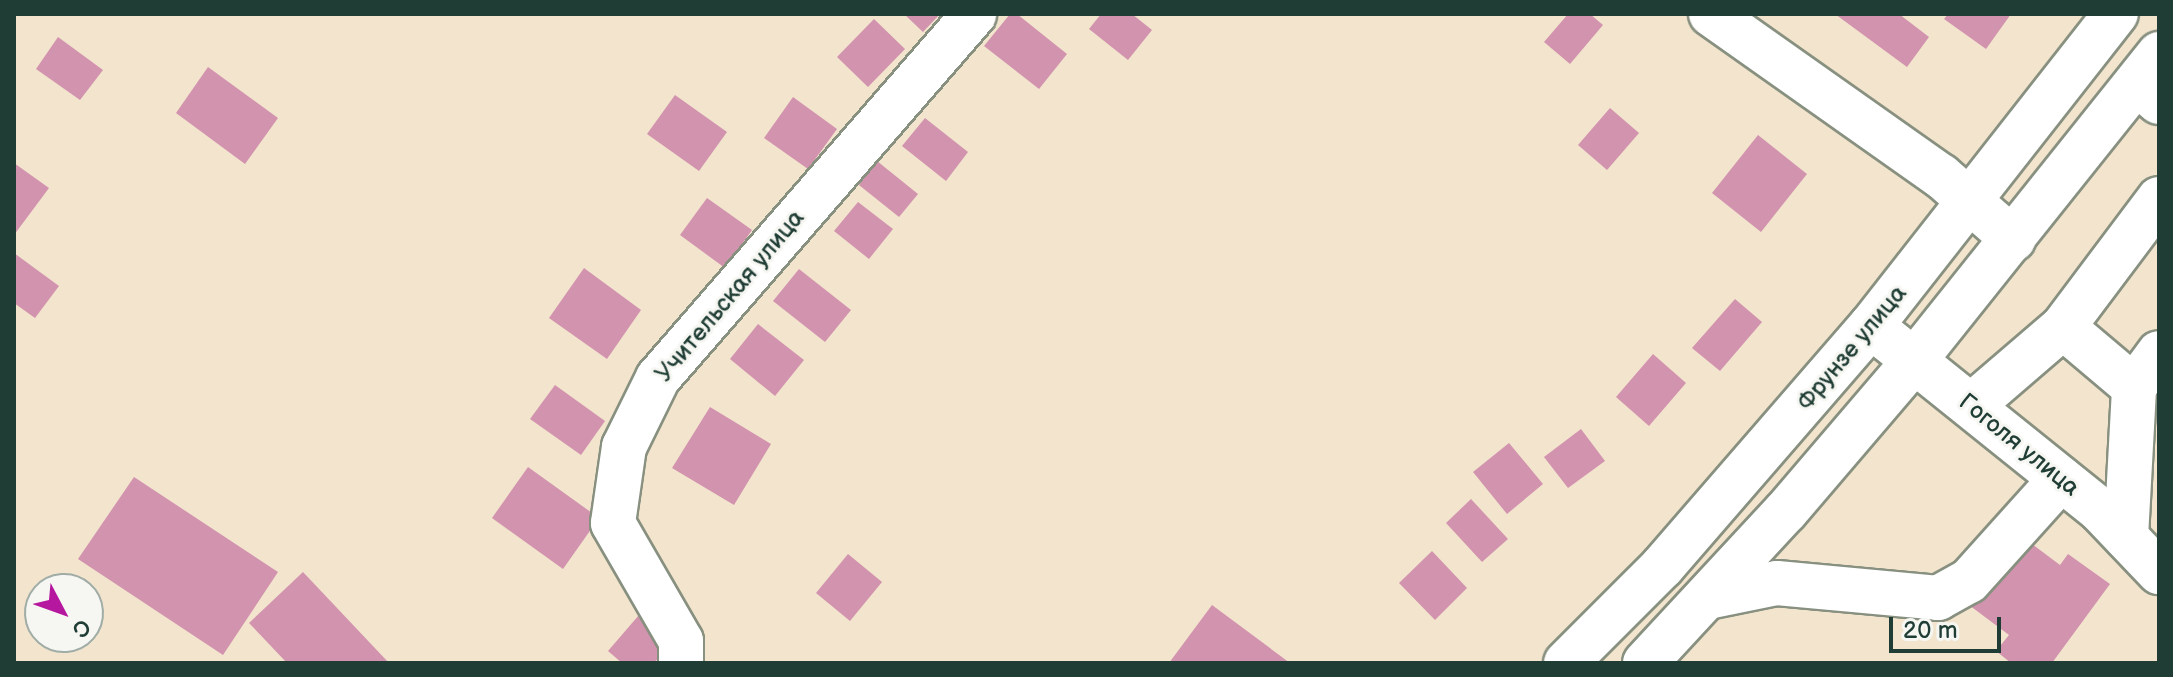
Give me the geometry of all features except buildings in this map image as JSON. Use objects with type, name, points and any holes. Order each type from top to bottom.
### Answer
[{"type":"main road","name":"Учительская улица","points":[[681,663],[681,641],[613,523],[624,447],[658,378],[974,14]]},
{"type":"main road","points":[[1711,14],[1941,176],[2013,239]]},
{"type":"main road","name":"Фрунзе улица","points":[[1566,663],[1662,567],[1871,326],[2116,14]]},
{"type":"main road","points":[[1645,663],[1708,597],[1914,361],[2013,239],[2152,80]]},
{"type":"main road","points":[[1971,406],[2063,327],[2159,199]]},
{"type":"main road","name":"Гоголя улица","points":[[1871,326],[2061,479],[2126,537],[2159,572]]},
{"type":"main road","points":[[2063,327],[2146,370],[2126,537]]},
{"type":"main road","points":[[1708,597],[1777,583],[1938,598],[1969,581],[2061,479]]}]
